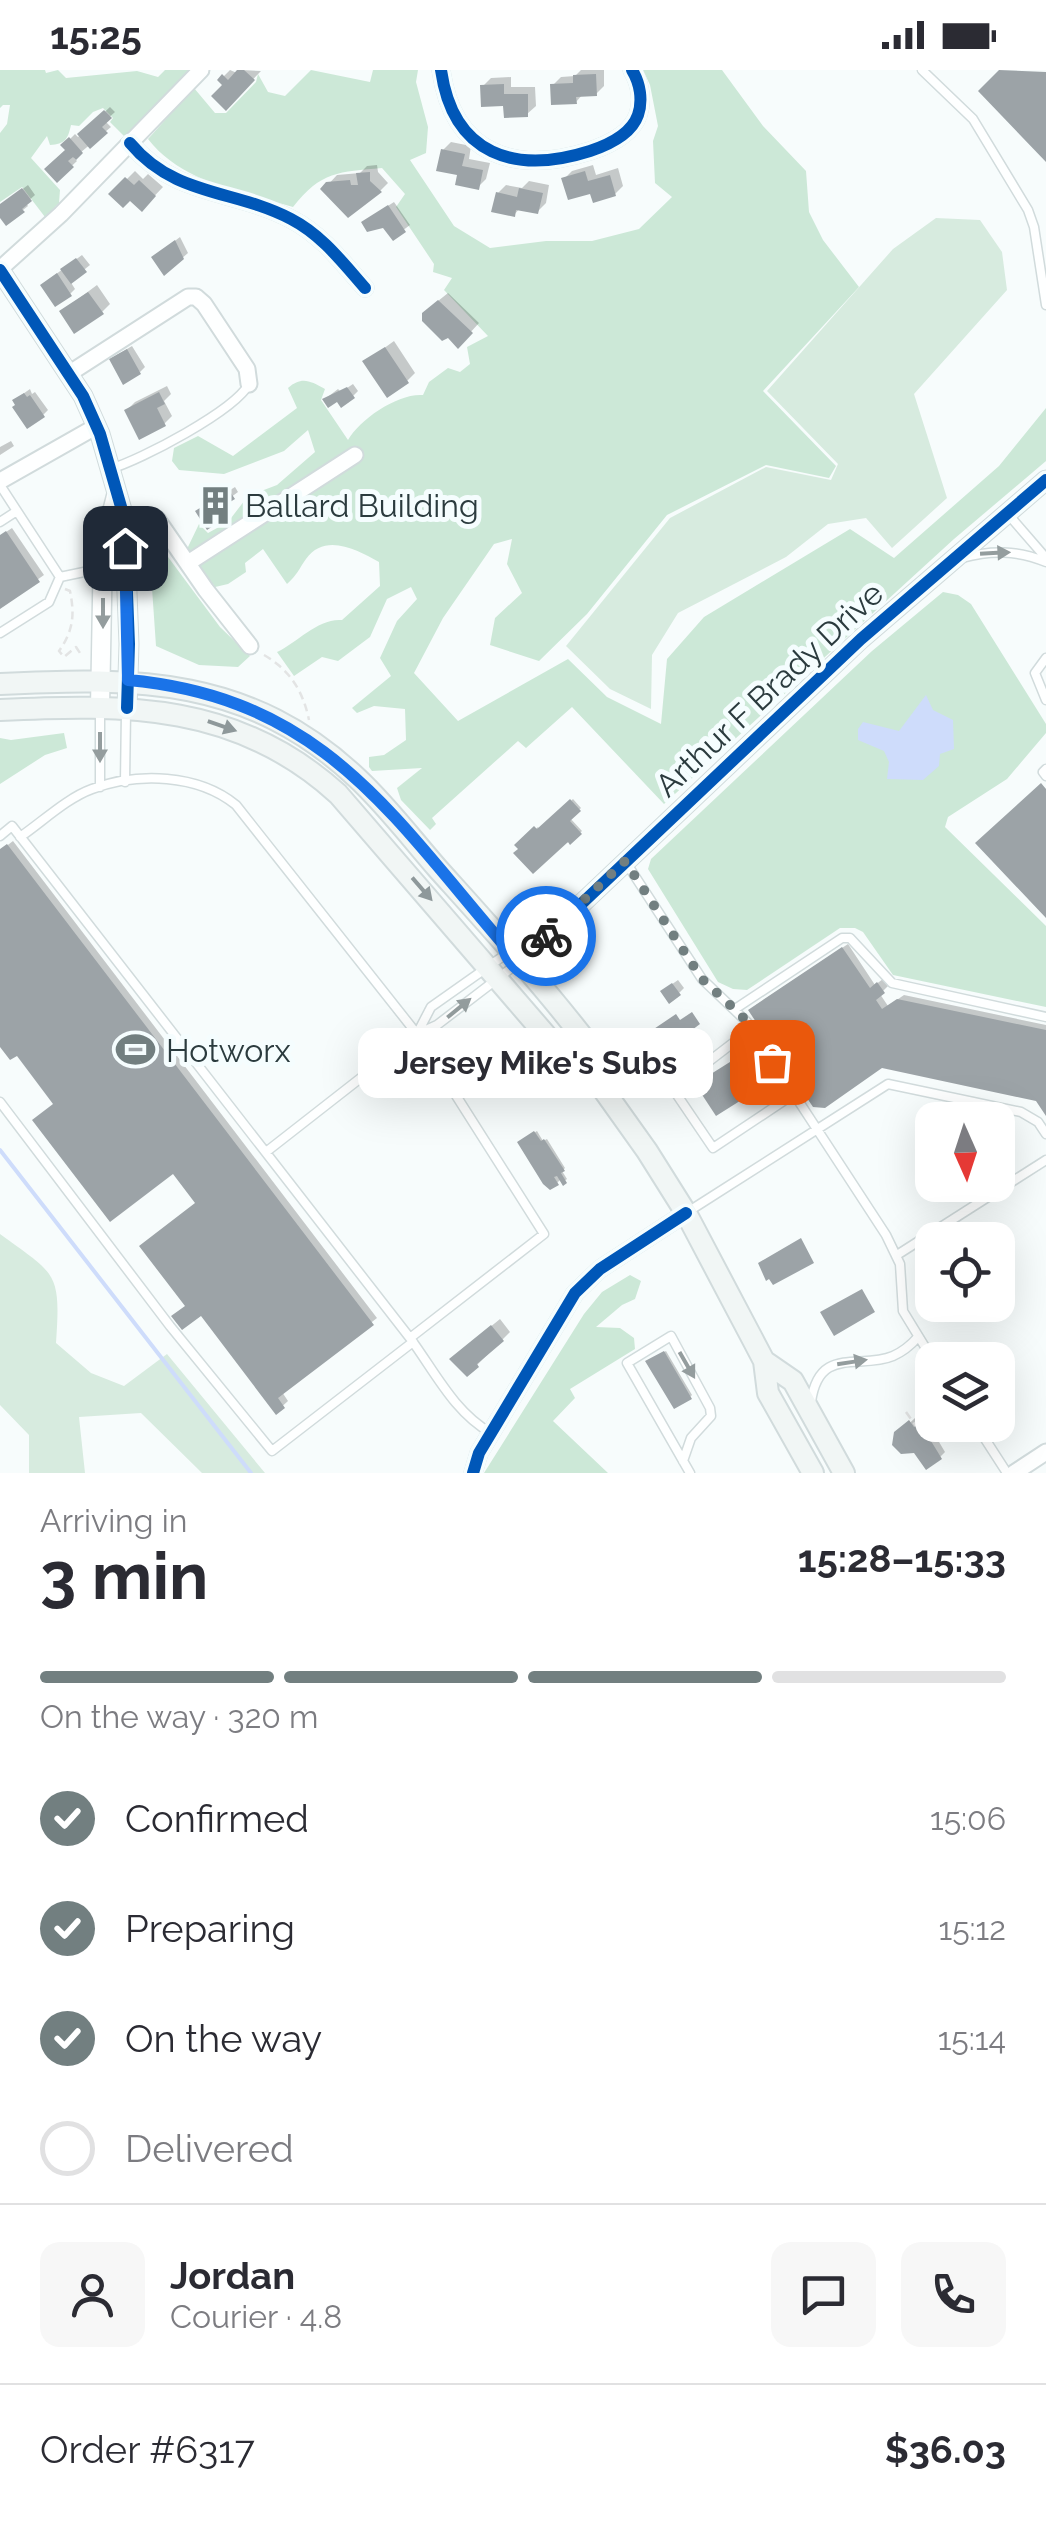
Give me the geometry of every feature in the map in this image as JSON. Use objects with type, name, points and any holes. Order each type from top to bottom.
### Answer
[{"type":"main road","points":[[0,684],[128,680],[185,688],[234,702],[282,723],[318,746],[383,804],[515,957],[592,1049],[590,1070]]},
{"type":"main road","points":[[0,710],[126,708],[169,712],[232,728],[278,750],[319,777],[358,816],[569,1062],[590,1070],[686,1213],[764,1360],[768,1392],[812,1473]]},
{"type":"main road","points":[[764,1360],[793,1381],[844,1473]]},
{"type":"street","points":[[126,708],[124,516],[97,426],[70,373],[0,269],[61,214],[201,70]]},
{"type":"street","points":[[441,70],[454,116],[476,142],[497,154],[536,161],[590,151],[624,134],[638,116],[640,104],[632,70]]},
{"type":"street","points":[[130,143],[152,166],[180,183],[278,212],[312,231],[365,288]]},
{"type":"street","points":[[70,373],[188,296],[204,304],[247,369],[249,384]]},
{"type":"street","points":[[0,483],[97,426]]},
{"type":"street","points":[[188,563],[355,455]]},
{"type":"street","name":"Arthur F Brady Drive","points":[[515,957],[536,946],[861,639],[1046,480]]},
{"type":"street","points":[[100,708],[103,548],[116,496]]},
{"type":"street","points":[[124,516],[158,519],[250,646]]},
{"type":"street","points":[[473,1473],[480,1453],[564,1308],[586,1280],[686,1213]]},
{"type":"street","points":[[1014,1473],[1046,1452]]},
{"type":"street","points":[[461,1473],[480,1453]]},
{"type":"lane","points":[[922,70],[973,119],[1028,210],[1046,305]]},
{"type":"lane","points":[[110,469],[137,460],[235,401],[249,384]]},
{"type":"lane","points":[[0,483],[60,577],[48,602],[0,633]]},
{"type":"lane","points":[[0,522],[17,511]]},
{"type":"lane","points":[[1007,513],[1046,560]]},
{"type":"lane","points":[[944,566],[997,552],[1046,560]]},
{"type":"lane","points":[[60,577],[103,568]]},
{"type":"lane","points":[[1046,658],[1034,673],[1046,700]]},
{"type":"lane","points":[[100,708],[100,786]]},
{"type":"lane","points":[[125,782],[126,708]]},
{"type":"lane","points":[[0,1102],[170,1326],[272,1450],[544,1234],[417,1034],[236,805],[220,793],[195,783],[125,782],[89,790],[20,837]]},
{"type":"lane","points":[[0,836],[12,826],[411,1340],[456,1404],[475,1424],[492,1433]]},
{"type":"lane","points":[[625,861],[702,979],[736,1009],[751,1029],[898,1256],[900,1301],[921,1342]]},
{"type":"lane","points":[[736,1009],[842,938],[850,938],[892,983],[1046,1017]]},
{"type":"lane","points":[[417,1034],[431,1007],[515,957]]},
{"type":"lane","points":[[266,1152],[417,1034],[438,1025],[515,957]]},
{"type":"lane","points":[[751,1029],[673,1090],[713,1148],[794,1094]]},
{"type":"lane","points":[[686,1213],[888,1084],[1020,1112],[1038,1122],[1046,1134]]},
{"type":"lane","points":[[898,1256],[1046,1160]]},
{"type":"lane","points":[[683,1461],[692,1438],[711,1416],[671,1336],[627,1363],[634,1374],[683,1461],[690,1473]]},
{"type":"lane","points":[[810,1412],[816,1384],[836,1364],[891,1357],[918,1337]]},
{"type":"lane","points":[[987,1442],[1006,1473]]},
{"type":"path","points":[[57,587],[70,591],[73,620],[71,634],[59,651],[64,657],[76,647],[82,656]]},
{"type":"path","points":[[250,646],[290,676],[306,704],[309,721]]},
{"type":"path","points":[[906,1412],[915,1425]]},
{"type":"green space","points":[[0,70],[58,70],[66,78],[137,71],[158,77],[165,70],[190,70],[125,137],[103,108],[79,126],[71,125],[62,142],[50,145],[47,136],[31,158],[60,190],[59,203],[45,217],[22,187],[0,202],[0,133],[7,124],[10,105],[0,108]]},
{"type":"green space","points":[[311,70],[370,82],[373,70],[418,70],[416,82],[428,127],[426,153],[410,160],[454,226],[490,248],[546,241],[592,241],[639,229],[672,197],[655,183],[653,141],[658,126],[643,70],[722,70],[763,126],[806,171],[809,212],[823,240],[859,287],[763,391],[836,466],[829,478],[766,465],[667,515],[587,614],[539,661],[490,645],[495,618],[522,593],[507,564],[512,539],[494,544],[443,618],[414,673],[458,721],[568,659],[607,697],[661,724],[667,659],[704,617],[850,529],[894,558],[999,466],[1046,408],[1046,461],[954,539],[664,804],[572,707],[526,748],[518,741],[432,818],[436,824],[430,830],[401,800],[397,788],[422,768],[372,771],[369,767],[369,757],[384,755],[406,740],[405,709],[374,706],[357,713],[352,708],[391,676],[380,658],[397,621],[417,599],[411,587],[387,599],[370,637],[338,661],[322,657],[294,676],[277,652],[316,627],[342,620],[380,586],[379,562],[342,546],[322,546],[287,584],[263,549],[245,563],[246,572],[215,587],[187,549],[199,524],[208,533],[228,522],[248,496],[277,485],[315,452],[308,430],[284,451],[224,474],[179,470],[172,461],[174,448],[198,436],[233,456],[297,408],[288,388],[302,381],[325,389],[321,400],[348,440],[381,409],[402,398],[423,395],[429,382],[448,368],[460,372],[470,364],[467,347],[488,336],[444,290],[452,278],[433,272],[434,264],[396,207],[405,194],[382,168],[332,175],[313,186],[293,207],[195,176],[162,154],[148,139],[194,88],[215,113],[226,113],[256,82],[258,74],[268,92],[285,96]]},
{"type":"green space","points":[[936,218],[980,220],[1002,252],[1007,290],[914,394],[947,498],[892,548],[866,518],[828,524],[786,557],[678,613],[652,655],[651,709],[610,689],[566,646],[670,518],[766,467],[831,480],[838,464],[767,391],[893,249]]},
{"type":"green space","points":[[148,530],[220,627],[250,656],[238,667],[199,665],[156,646]]},
{"type":"green space","points":[[943,592],[958,595],[971,604],[1046,724],[1046,733],[1007,779],[948,817],[945,827],[1046,926],[1046,1007],[893,975],[863,932],[855,928],[840,928],[747,990],[718,982],[648,869],[651,859],[872,651]]},
{"type":"green space","points":[[64,733],[67,748],[45,755],[0,784],[0,738]]},
{"type":"green space","points":[[0,1234],[51,1277],[57,1301],[56,1343],[91,1373],[124,1386],[167,1354],[265,1473],[202,1473],[141,1413],[79,1417],[85,1473],[29,1473],[29,1435],[0,1405]]},
{"type":"green space","points":[[630,1275],[641,1281],[635,1299],[596,1327],[620,1328],[634,1338],[635,1349],[570,1389],[575,1398],[553,1421],[608,1473],[484,1473],[584,1314],[602,1292]]},
{"type":"water","points":[[926,695],[933,710],[953,720],[954,749],[940,754],[939,766],[923,780],[887,779],[889,762],[884,751],[858,740],[858,729],[863,722],[899,731]]},
{"type":"building","points":[[237,70],[244,70],[255,80],[226,111],[211,96],[222,85],[217,80],[222,74],[228,80]]},
{"type":"building","points":[[999,70],[1046,72],[1046,162],[978,91]]},
{"type":"building","points":[[596,74],[597,96],[576,97],[577,104],[551,105],[550,84],[573,83],[573,75]]},
{"type":"building","points":[[504,84],[504,94],[528,94],[528,117],[504,118],[503,106],[481,107],[480,85]]},
{"type":"building","points":[[104,110],[112,118],[102,127],[108,133],[90,149],[77,134]]},
{"type":"building","points":[[69,137],[83,153],[68,161],[74,167],[57,183],[44,169],[65,150],[60,145]]},
{"type":"building","points":[[441,149],[465,154],[462,166],[483,170],[479,190],[455,185],[457,175],[436,171]]},
{"type":"building","points":[[585,171],[588,181],[610,175],[616,196],[593,203],[590,194],[568,200],[561,178]]},
{"type":"building","points":[[370,172],[370,181],[382,192],[348,218],[320,189],[326,182],[350,180],[351,185],[358,185],[356,173]]},
{"type":"building","points":[[125,177],[134,185],[139,180],[156,196],[142,212],[130,201],[123,208],[108,194]]},
{"type":"building","points":[[22,188],[32,201],[22,209],[25,212],[6,226],[0,218],[0,204]]},
{"type":"building","points":[[519,188],[543,193],[538,214],[516,210],[515,217],[491,212],[496,192],[517,197]]},
{"type":"building","points":[[388,205],[406,232],[393,241],[383,228],[367,232],[361,222]]},
{"type":"building","points":[[175,240],[184,259],[164,276],[151,257]]},
{"type":"building","points":[[76,258],[87,272],[71,284],[60,269]]},
{"type":"building","points":[[57,273],[72,296],[55,307],[40,285]]},
{"type":"building","points":[[88,292],[104,314],[74,334],[59,311]]},
{"type":"building","points":[[438,300],[473,333],[458,349],[448,338],[442,341],[422,321],[422,313]]},
{"type":"building","points":[[385,347],[409,383],[387,398],[362,361]]},
{"type":"building","points":[[127,349],[141,374],[123,385],[109,359]]},
{"type":"building","points":[[347,387],[355,398],[341,408],[337,402],[328,408],[322,399]]},
{"type":"building","points":[[159,392],[165,404],[157,408],[166,426],[139,440],[124,410]]},
{"type":"building","points":[[24,393],[30,395],[45,417],[27,429],[12,407],[12,400]]},
{"type":"building","name":"Ballard Building","points":[[229,490],[235,499],[215,511],[224,519],[207,530],[195,511]]},
{"type":"building","points":[[6,531],[40,582],[0,609],[0,535]]},
{"type":"building","points":[[1041,783],[1046,789],[1046,918],[975,843]]},
{"type":"building","points":[[570,799],[581,811],[570,821],[582,834],[533,874],[513,853],[518,849],[514,845]]},
{"type":"building","points":[[7,844],[374,1325],[278,1398],[285,1408],[276,1415],[201,1316],[182,1330],[171,1316],[185,1306],[139,1246],[195,1203],[173,1174],[110,1222],[32,1120],[53,1104],[17,1056],[10,1060],[0,1047],[0,849]]},
{"type":"building","points":[[842,947],[870,988],[877,982],[885,993],[876,1000],[882,1009],[897,999],[1046,1030],[1046,1116],[1036,1101],[882,1068],[825,1108],[813,1107],[748,1010]]},
{"type":"building","points":[[672,983],[681,995],[669,1004],[660,991]]},
{"type":"building","points":[[692,1012],[700,1024],[684,1036],[689,1044],[657,1066],[639,1039],[676,1014],[680,1020]]},
{"type":"building","points":[[749,1050],[770,1082],[716,1116],[695,1084]]},
{"type":"building","points":[[534,1131],[541,1141],[544,1139],[565,1171],[561,1173],[567,1183],[563,1186],[557,1176],[554,1177],[559,1185],[550,1190],[543,1184],[517,1142]]},
{"type":"building","points":[[801,1238],[814,1263],[773,1285],[769,1279],[766,1281],[758,1263]]},
{"type":"building","points":[[862,1289],[875,1312],[834,1336],[820,1312]]},
{"type":"building","points":[[491,1325],[504,1341],[467,1377],[449,1359]]},
{"type":"building","points":[[664,1351],[692,1399],[674,1409],[645,1361]]},
{"type":"building","points":[[909,1420],[915,1426],[915,1442],[932,1442],[942,1459],[926,1470],[914,1453],[901,1454],[892,1445],[894,1432]]},
{"type":"waterway","points":[[0,1150],[251,1473]]},
{"type":"cycle path","points":[[441,70],[448,99],[459,122],[474,139],[492,151],[537,160],[590,151],[624,134],[635,122],[640,103],[639,86],[632,70]]},
{"type":"cycle path","points":[[130,143],[148,161],[186,183],[291,219],[313,233],[365,288]]},
{"type":"cycle path","points":[[0,270],[83,396],[100,434],[124,517],[129,644],[127,708]]},
{"type":"cycle path","points":[[520,962],[861,639],[1046,480]]},
{"type":"cycle path","points":[[473,1473],[479,1453],[575,1293],[600,1269],[686,1213]]},
{"type":"way so far","points":[[546,936],[625,861],[702,979],[742,1016],[772,1062]]},
{"type":"place","name":"Ballard Building","points":[[215,505]]},
{"type":"place","name":"Hotworx","points":[[136,1050]]},
{"type":"place","name":"Jersey Mike's Subs","points":[[772,1062]]},
{"type":"route","points":[[125,548],[128,680],[210,694],[297,731],[374,795],[510,952],[536,946],[546,936]]}]
